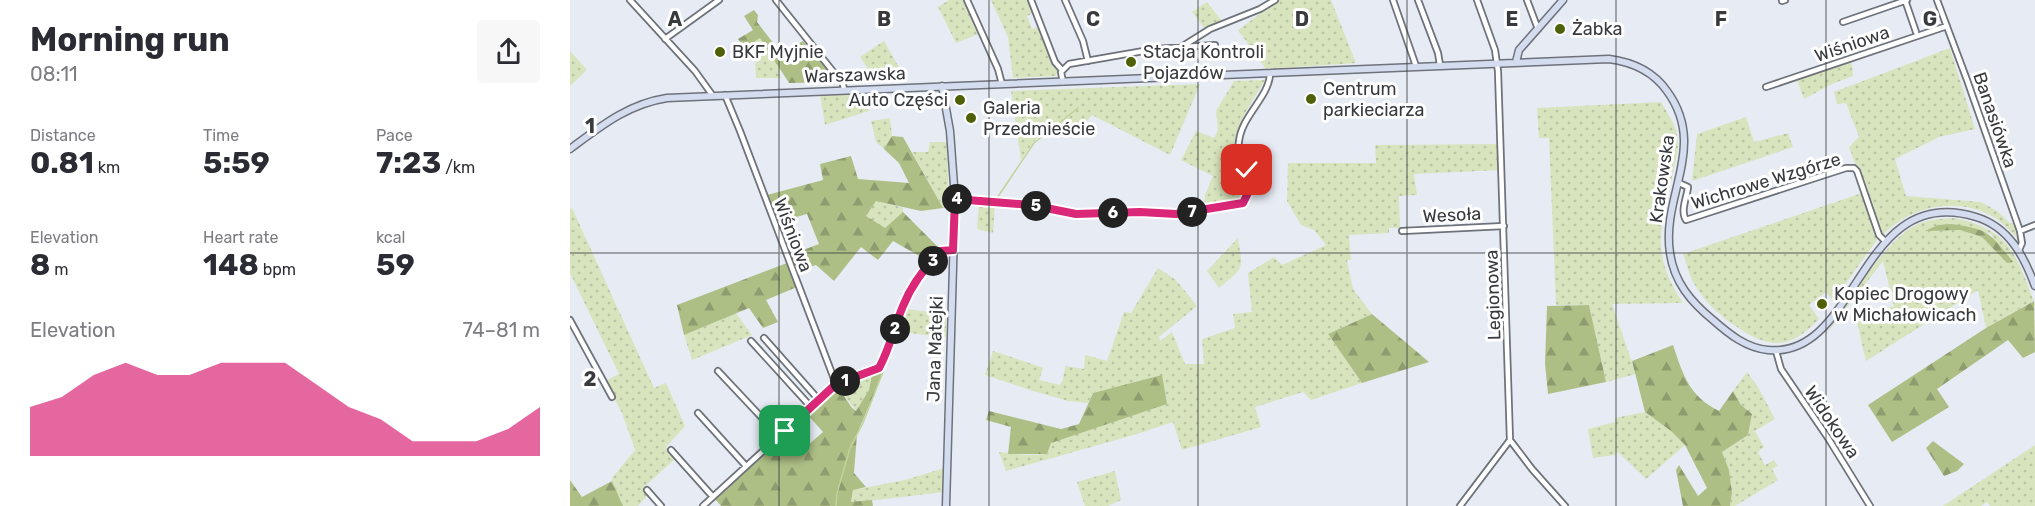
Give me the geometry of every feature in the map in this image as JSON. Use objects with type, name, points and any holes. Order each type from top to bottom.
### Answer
[{"type":"main road","points":[[1516,62],[1519,50],[1563,0]]},
{"type":"main road","name":"Krakowska","points":[[1156,77],[1609,58],[1633,64],[1650,73],[1664,86],[1682,118],[1685,147],[1669,245],[1674,269],[1683,290],[1704,313],[1736,339],[1754,347],[1776,351]]},
{"type":"main road","name":"Warszawska","points":[[570,149],[609,120],[640,104],[667,98],[1156,77]]},
{"type":"main road","name":"Jana Matejki","points":[[942,86],[954,165],[955,199],[946,506]]},
{"type":"main road","points":[[1776,351],[1804,343],[1822,330],[1886,242],[1902,226],[1919,217],[1958,212],[1991,223],[2004,232],[2019,250],[2035,286]]},
{"type":"street","points":[[630,0],[707,85],[713,96]]},
{"type":"street","points":[[665,39],[719,0]]},
{"type":"street","points":[[776,0],[843,84],[844,90]]},
{"type":"street","points":[[967,0],[998,69],[1002,84]]},
{"type":"street","points":[[1031,0],[1055,62],[1062,70],[1063,81]]},
{"type":"street","points":[[1065,0],[1083,41],[1088,61]]},
{"type":"street","points":[[1181,47],[1210,29],[1260,9],[1275,0]]},
{"type":"street","points":[[1394,0],[1416,66]]},
{"type":"street","points":[[1418,0],[1438,53],[1440,65]]},
{"type":"street","name":"Legionowa","points":[[1477,0],[1495,50],[1497,63],[1510,440]]},
{"type":"street","points":[[1527,0],[1538,29]]},
{"type":"street","points":[[1843,22],[1906,0],[1916,32]]},
{"type":"street","name":"Banasiówka","points":[[1937,0],[2019,231],[2022,243],[2019,250]]},
{"type":"street","name":"Wiśniowa","points":[[1766,87],[1947,26]]},
{"type":"street","points":[[1062,70],[1069,64],[1155,49],[1215,45]]},
{"type":"street","points":[[955,199],[1031,205],[1076,214],[1140,212],[1176,214],[1243,203],[1249,192],[1250,184],[1239,152],[1239,135],[1268,85],[1270,73]]},
{"type":"street","name":"Wiśniowa","points":[[725,95],[836,384]]},
{"type":"street","name":"Wichrowe Wzgórze","points":[[1679,183],[1688,187],[1683,212],[1686,220],[1846,168],[1854,168],[1879,235],[1886,242]]},
{"type":"street","points":[[2019,231],[2035,225]]},
{"type":"street","name":"Wesoła","points":[[1402,231],[1504,226]]},
{"type":"street","points":[[703,506],[836,384],[879,368],[902,307],[911,290],[941,251],[953,250]]},
{"type":"street","points":[[570,320],[612,397]]},
{"type":"street","points":[[764,338],[819,400]]},
{"type":"street","points":[[751,341],[811,407]]},
{"type":"street","name":"Widokowa","points":[[1776,351],[1781,369],[1828,438],[1870,506]]},
{"type":"street","points":[[718,371],[779,436]]},
{"type":"street","points":[[698,413],[746,466]]},
{"type":"street","points":[[1460,506],[1510,440],[1565,506]]},
{"type":"street","points":[[671,450],[713,497]]},
{"type":"street","points":[[647,490],[661,506]]},
{"type":"green space","points":[[949,0],[964,0],[981,33],[956,43],[938,7]]},
{"type":"green space","points":[[991,0],[1030,0],[1035,12],[1027,16],[1032,29],[1040,26],[1058,71],[1056,76],[1013,78],[1008,37]]},
{"type":"green space","points":[[1279,0],[1331,0],[1356,63],[1266,69],[1238,30]]},
{"type":"green space","points":[[1207,2],[1222,21],[1205,29],[1192,12]]},
{"type":"green space","points":[[754,10],[758,15],[757,22],[781,53],[803,41],[838,82],[789,83],[760,38],[744,48],[738,39],[753,30],[744,16]]},
{"type":"green space","points":[[760,37],[781,70],[779,71],[781,78],[756,78],[755,62],[758,62],[758,54],[754,54],[753,42]]},
{"type":"green space","points":[[884,41],[905,78],[874,78],[860,57]]},
{"type":"green space","points":[[1950,48],[1975,129],[1939,137],[1895,159],[1906,196],[1981,202],[2013,223],[2019,236],[2017,238],[1997,219],[1983,212],[1967,207],[1952,206],[1936,207],[1907,217],[1893,225],[1882,236],[1849,147],[1859,137],[1846,103],[1837,104],[1834,92]]},
{"type":"green space","points":[[570,51],[587,70],[570,86]]},
{"type":"green space","points":[[1851,56],[1853,76],[1804,99],[1795,75]]},
{"type":"green space","points":[[1265,80],[1246,113],[1235,140],[1237,155],[1246,174],[1247,192],[1237,202],[1204,208],[1205,195],[1213,176],[1181,160],[1196,131],[1214,138],[1218,130],[1216,111],[1234,81]]},
{"type":"green space","points":[[1200,84],[1170,155],[1092,115],[1075,136],[1059,127],[1048,129],[1042,133],[1021,160],[1011,91]]},
{"type":"green space","points":[[820,95],[867,95],[869,111],[825,125]]},
{"type":"green space","points":[[1661,102],[1675,127],[1678,145],[1664,211],[1662,255],[1673,286],[1683,303],[1612,304],[1636,374],[1606,382],[1589,305],[1556,305],[1549,138],[1539,138],[1537,108]]},
{"type":"green space","points":[[1746,117],[1754,142],[1788,133],[1793,147],[1692,181],[1697,134]]},
{"type":"green space","points":[[890,118],[892,136],[884,149],[876,142],[871,121]]},
{"type":"green space","points":[[892,136],[903,137],[943,208],[921,211],[876,201],[866,216],[885,228],[903,212],[938,247],[928,261],[893,241],[878,260],[861,247],[834,281],[816,265],[796,272],[790,255],[819,244],[807,214],[776,223],[767,195],[823,180],[820,164],[851,156],[858,179],[909,183],[899,163],[884,149]]},
{"type":"green space","points":[[930,142],[947,142],[949,207],[943,208],[912,152],[928,152]]},
{"type":"green space","points":[[1499,144],[1500,170],[1414,174],[1417,195],[1399,196],[1400,228],[1389,228],[1389,233],[1349,235],[1351,260],[1347,260],[1353,289],[1372,314],[1328,334],[1362,383],[1311,400],[1303,392],[1255,407],[1261,427],[1182,450],[1173,422],[1006,471],[999,452],[1026,455],[1047,454],[1051,443],[1162,376],[1093,393],[1088,403],[1068,401],[985,375],[993,351],[1043,368],[1039,380],[1060,385],[1065,366],[1084,369],[1085,355],[1107,361],[1124,312],[1131,313],[1158,268],[1176,280],[1197,306],[1159,337],[1160,341],[1172,332],[1185,364],[1204,364],[1202,339],[1235,328],[1233,314],[1252,312],[1248,273],[1274,257],[1282,265],[1326,245],[1314,230],[1301,225],[1287,201],[1288,163],[1376,163],[1375,145]]},
{"type":"green space","points":[[1862,193],[1877,240],[1833,301],[1826,292],[1809,305],[1819,319],[1798,337],[1778,343],[1757,339],[1728,321],[1712,307],[1693,281],[1683,254]]},
{"type":"green space","points":[[876,200],[903,208],[903,212],[885,229],[866,216]]},
{"type":"green space","points":[[979,204],[995,205],[993,233],[977,229]]},
{"type":"green space","points":[[572,208],[654,388],[666,383],[685,426],[666,447],[676,458],[643,488],[648,495],[638,506],[623,506],[612,481],[635,450],[622,413],[605,381],[619,374],[570,273],[570,210]]},
{"type":"green space","points":[[1955,218],[1989,230],[2009,248],[2023,272],[2035,305],[2035,307],[2033,301],[1986,328],[1978,290],[1866,361],[1856,318],[1894,306],[1883,261],[1823,338],[1879,258],[1905,232],[1918,224],[1932,220]],"holes":[[[1951,224],[1991,234],[2007,263],[1982,237],[1960,230],[1928,230]]]},
{"type":"green space","points":[[1951,224],[1973,228],[1988,234],[2013,262],[2007,263],[1982,237],[1960,230],[1925,231],[1938,225]]},
{"type":"green space","points":[[1238,238],[1240,267],[1234,276],[1219,288],[1207,271]]},
{"type":"green space","points":[[787,263],[797,287],[766,300],[778,322],[763,328],[749,308],[684,335],[677,305]]},
{"type":"green space","points":[[2034,301],[2035,352],[2023,358],[2008,340],[1937,389],[1949,407],[1892,442],[1868,405],[1986,328]]},
{"type":"green space","points":[[1589,305],[1606,382],[1548,394],[1545,364],[1547,306]]},
{"type":"green space","points":[[906,309],[946,314],[946,337],[900,332]]},
{"type":"green space","points":[[736,313],[752,335],[692,360],[684,335]]},
{"type":"green space","points":[[1372,314],[1429,362],[1362,383],[1328,334]]},
{"type":"green space","points":[[1673,345],[1688,384],[1701,399],[1719,411],[1733,391],[1741,405],[1752,414],[1748,435],[1722,452],[1729,470],[1732,493],[1730,506],[1683,506],[1676,470],[1679,465],[1698,496],[1707,488],[1685,445],[1671,431],[1645,412],[1632,361]]},
{"type":"green space","points":[[884,371],[857,434],[854,473],[866,487],[853,490],[851,502],[872,500],[873,506],[721,506],[715,499],[790,431],[807,446],[823,432],[807,414],[838,387],[856,411],[869,390],[872,374]]},
{"type":"green space","points":[[1747,372],[1775,419],[1755,431],[1764,447],[1758,452],[1765,465],[1774,460],[1778,466],[1772,469],[1778,480],[1735,506],[1730,506],[1732,493],[1729,470],[1722,452],[1748,435],[1752,414],[1741,405],[1733,391]]},
{"type":"green space","points":[[872,374],[869,390],[856,411],[838,387]]},
{"type":"green space","points":[[1162,375],[1167,404],[1051,443],[1047,454],[1008,454],[1011,427],[986,420],[989,411],[1061,429],[1079,424],[1093,393]]},
{"type":"green space","points":[[1645,412],[1671,431],[1685,445],[1646,479],[1618,452],[1615,455],[1593,458],[1588,429],[1615,422],[1615,418]]},
{"type":"green space","points":[[1933,441],[1964,464],[1957,471],[1944,476],[1926,448]]},
{"type":"green space","points":[[2035,445],[2035,506],[1990,506],[1987,502],[1981,506],[1943,506]]},
{"type":"green space","points":[[944,468],[944,492],[851,503],[853,490],[905,480]]},
{"type":"green space","points":[[1115,471],[1121,500],[1108,506],[1085,506],[1077,482]]},
{"type":"green space","points":[[570,480],[582,497],[612,481],[623,506],[570,506]]},
{"type":"waterway","points":[[958,196],[997,198],[1034,143],[1078,108]]},
{"type":"waterway","points":[[836,506],[837,493],[850,448],[863,423],[884,369]]},
{"type":"place","name":"Żabka","points":[[1560,29]]},
{"type":"place","name":"BKF Myjnie","points":[[720,52]]},
{"type":"place","name":"Stacja Kontroli Pojazdów","points":[[1131,62]]},
{"type":"place","name":"Centrum parkieciarza","points":[[1311,99]]},
{"type":"place","name":"Auto Części","points":[[960,100]]},
{"type":"place","name":"Galeria Przedmieście","points":[[971,118]]},
{"type":"place","name":"Kopiec Drogowy w Michałowicach","points":[[1822,304]]},
{"type":"route","points":[[785,431],[836,384],[879,368],[902,307],[911,290],[943,249],[953,250],[955,199],[1031,205],[1076,214],[1140,212],[1176,214],[1236,206],[1243,203],[1250,189],[1247,170]]}]
